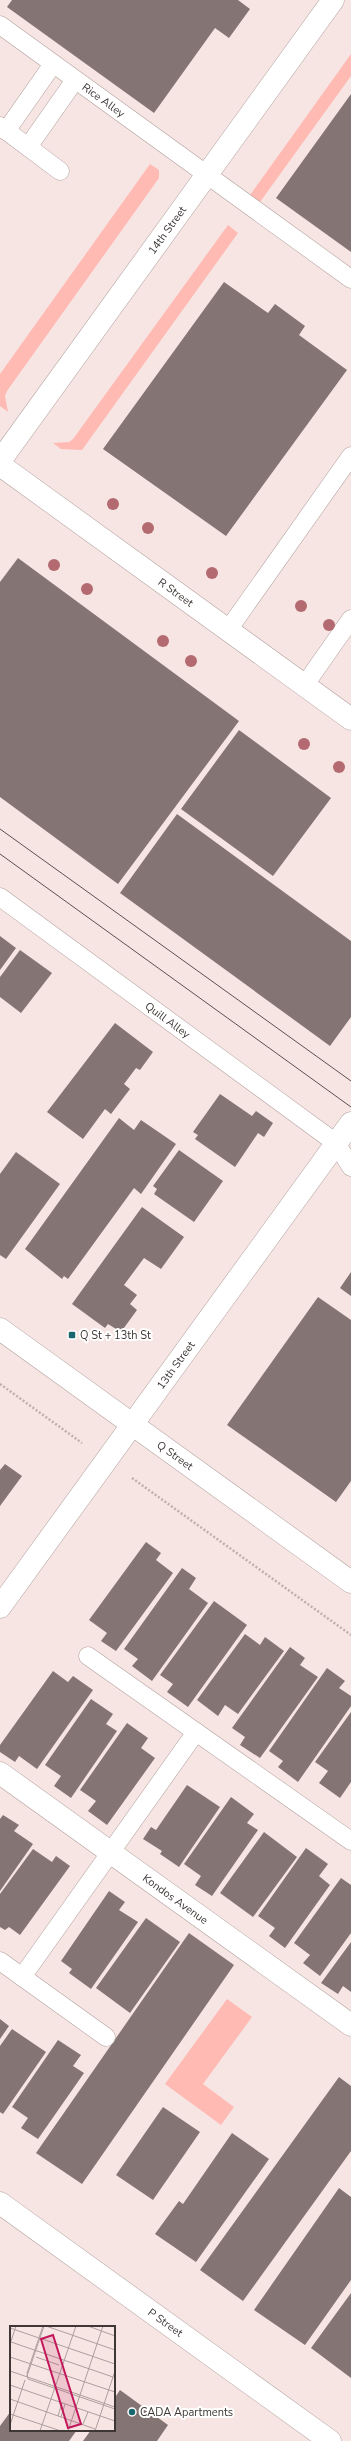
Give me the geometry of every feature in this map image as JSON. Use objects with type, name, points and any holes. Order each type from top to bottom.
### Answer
[{"type":"street","name":"14th Street","points":[[0,461],[333,0]]},
{"type":"street","name":"R Street","points":[[0,465],[351,719]]},
{"type":"street","name":"13th Street","points":[[0,1608],[351,1122]]},
{"type":"street","name":"Q Street","points":[[0,1329],[348,1575]]},
{"type":"street","name":"Kondos Avenue","points":[[0,1773],[351,2025]]},
{"type":"street","name":"P Street","points":[[0,2203],[330,2441]]},
{"type":"lane","name":"Rice Alley","points":[[0,25],[351,279]]},
{"type":"lane","points":[[53,64],[3,128],[60,171]]},
{"type":"lane","points":[[28,147],[75,80]]},
{"type":"lane","points":[[228,630],[351,456]]},
{"type":"lane","points":[[304,686],[351,619]]},
{"type":"lane","name":"Quill Alley","points":[[0,897],[336,1143]]},
{"type":"lane","points":[[336,1143],[351,1167]]},
{"type":"lane","points":[[88,1656],[351,1841]]},
{"type":"lane","points":[[22,1977],[196,1732]]},
{"type":"lane","points":[[0,1962],[106,2037]]},
{"type":"path","points":[[0,1384],[351,1635]]},
{"type":"shaded area","points":[[351,54],[351,76],[260,202],[250,195]]},
{"type":"shaded area","points":[[150,164],[159,170],[159,178],[7,391],[5,396],[8,412],[0,406],[0,374]]},
{"type":"shaded area","points":[[228,225],[238,233],[82,450],[61,449],[53,443],[69,442],[73,439]]},
{"type":"shaded area","points":[[227,1999],[252,2017],[203,2084],[234,2107],[221,2125],[165,2084]]},
{"type":"building","points":[[12,0],[238,0],[250,9],[229,38],[215,28],[154,113],[7,7]]},
{"type":"building","points":[[351,94],[351,252],[276,198]]},
{"type":"building","points":[[224,282],[268,313],[275,304],[305,326],[299,335],[347,370],[226,536],[103,449]]},
{"type":"building","points":[[18,558],[239,721],[118,884],[0,797],[0,582]]},
{"type":"building","points":[[239,730],[331,798],[273,876],[181,809]]},
{"type":"building","points":[[177,814],[351,941],[351,1017],[330,1046],[120,893]]},
{"type":"building","points":[[0,936],[16,948],[0,970]]},
{"type":"building","points":[[20,950],[52,973],[21,1013],[0,997],[0,977]]},
{"type":"building","points":[[115,1023],[153,1052],[140,1070],[136,1068],[124,1084],[130,1089],[111,1114],[105,1109],[83,1139],[47,1112]]},
{"type":"building","points":[[220,1094],[252,1116],[256,1111],[273,1123],[264,1137],[258,1133],[235,1167],[195,1139],[198,1135],[193,1132]]},
{"type":"building","points":[[119,1118],[134,1130],[141,1120],[176,1144],[141,1194],[134,1188],[68,1279],[64,1276],[62,1279],[25,1249]]},
{"type":"building","points":[[179,1150],[223,1181],[194,1222],[154,1194],[157,1189],[153,1186]]},
{"type":"building","points":[[16,1152],[60,1184],[6,1259],[0,1255],[0,1174]]},
{"type":"building","points":[[142,1207],[184,1237],[161,1269],[144,1258],[124,1285],[137,1295],[130,1304],[137,1310],[121,1332],[108,1324],[105,1328],[72,1304]]},
{"type":"building","points":[[351,1272],[351,1296],[340,1288]]},
{"type":"building","points":[[318,1297],[351,1320],[351,1481],[336,1502],[227,1425]]},
{"type":"building","points":[[5,1464],[22,1476],[0,1506],[0,1470]]},
{"type":"building","points":[[146,1542],[161,1553],[156,1560],[173,1573],[116,1651],[101,1641],[107,1633],[89,1620]]},
{"type":"building","points":[[182,1568],[196,1578],[189,1589],[208,1603],[152,1681],[132,1666],[138,1659],[124,1649]]},
{"type":"building","points":[[214,1601],[247,1625],[188,1707],[167,1692],[173,1684],[160,1675]]},
{"type":"building","points":[[245,1634],[260,1645],[265,1637],[284,1651],[238,1714],[225,1705],[218,1716],[197,1700]]},
{"type":"building","points":[[290,1647],[305,1658],[300,1665],[318,1677],[260,1758],[240,1745],[245,1737],[232,1728]]},
{"type":"building","points":[[327,1668],[345,1681],[339,1688],[351,1696],[351,1706],[298,1782],[278,1767],[283,1761],[269,1751]]},
{"type":"building","points":[[53,1671],[68,1682],[73,1676],[93,1690],[37,1769],[19,1756],[15,1762],[0,1752],[0,1745]]},
{"type":"building","points":[[91,1699],[113,1714],[106,1724],[117,1731],[71,1798],[54,1786],[61,1776],[45,1765]]},
{"type":"building","points":[[351,1712],[351,1782],[340,1798],[319,1783],[328,1771],[315,1762]]},
{"type":"building","points":[[127,1723],[148,1738],[141,1748],[155,1758],[107,1825],[88,1811],[96,1801],[80,1790]]},
{"type":"building","points":[[187,1785],[220,1807],[179,1867],[160,1854],[162,1851],[143,1839],[151,1827],[156,1830]]},
{"type":"building","points":[[231,1797],[254,1814],[247,1823],[258,1830],[212,1896],[195,1885],[201,1876],[184,1864]]},
{"type":"building","points":[[3,1815],[19,1825],[14,1831],[33,1844],[0,1891],[0,1819]]},
{"type":"building","points":[[264,1832],[297,1857],[253,1917],[220,1893]]},
{"type":"building","points":[[306,1848],[328,1864],[319,1876],[330,1885],[285,1948],[269,1936],[275,1928],[258,1916]]},
{"type":"building","points":[[33,1849],[52,1862],[56,1856],[70,1866],[20,1935],[9,1927],[5,1930],[0,1927],[0,1894]]},
{"type":"building","points":[[341,1878],[351,1885],[351,1933],[320,1976],[303,1963],[310,1955],[294,1943]]},
{"type":"building","points":[[109,1891],[125,1902],[119,1910],[138,1922],[91,1989],[69,1973],[72,1969],[61,1961]]},
{"type":"building","points":[[146,1918],[180,1942],[130,2013],[96,1988]]},
{"type":"building","points":[[189,1933],[234,1965],[82,2184],[36,2153]]},
{"type":"building","points":[[351,1942],[351,1992],[343,1986],[338,1994],[321,1983]]},
{"type":"building","points":[[0,2019],[9,2026],[0,2039]]},
{"type":"building","points":[[12,2029],[46,2052],[3,2114],[0,2112],[0,2046]]},
{"type":"building","points":[[58,2040],[81,2055],[73,2066],[84,2073],[38,2139],[21,2128],[28,2118],[12,2107]]},
{"type":"building","points":[[339,2077],[351,2086],[351,2151],[243,2301],[200,2270]]},
{"type":"building","points":[[163,2107],[200,2132],[153,2200],[116,2175]]},
{"type":"building","points":[[232,2133],[269,2159],[196,2262],[155,2234],[179,2201],[183,2204]]},
{"type":"building","points":[[339,2188],[351,2197],[351,2280],[305,2345],[254,2310]]},
{"type":"building","points":[[351,2293],[351,2378],[311,2348]]},
{"type":"building","name":"CADA Apartments","points":[[120,2390],[168,2425],[157,2441],[83,2441],[90,2431],[115,2431],[115,2398]]},
{"type":"building","points":[[10,2412],[10,2431],[76,2431],[69,2441],[0,2441],[0,2426]]},
{"type":"tram line","points":[[0,829],[351,1081]]},
{"type":"tram line","points":[[0,854],[351,1107]]},
{"type":"place","name":"Q St + 13th St","points":[[72,1335]]},
{"type":"place","name":"CADA Apartments","points":[[132,2412]]}]
